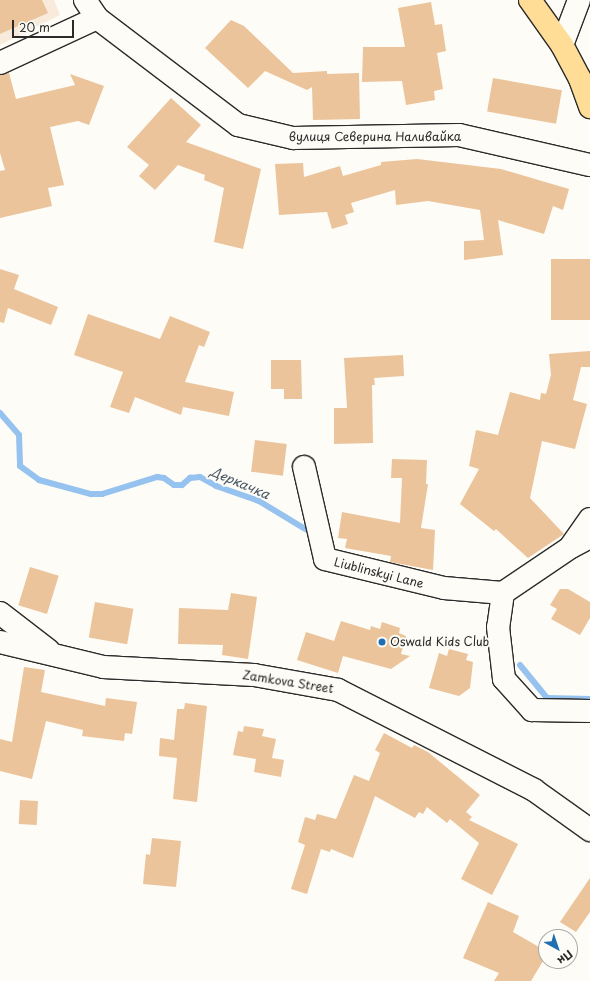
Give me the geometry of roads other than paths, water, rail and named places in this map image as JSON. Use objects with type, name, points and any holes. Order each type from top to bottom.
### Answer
[{"type":"main road","points":[[530,0],[562,45],[580,79],[590,107]]},
{"type":"street","name":"вулиця Северина Наливайка","points":[[84,0],[97,18],[238,125],[293,138],[459,135],[590,164]]},
{"type":"street","points":[[562,45],[578,0]]},
{"type":"street","points":[[0,63],[97,18]]},
{"type":"street","name":"Liublinskyi Lane","points":[[304,467],[326,559],[444,588],[503,593]]},
{"type":"street","points":[[571,547],[590,519]]},
{"type":"street","points":[[590,537],[571,547],[503,593],[498,627],[504,679],[532,710],[590,712]]},
{"type":"street","points":[[0,613],[57,657]]},
{"type":"street","name":"Zamkova Street","points":[[0,642],[102,667],[254,675],[338,690],[534,790],[590,830]]},
{"type":"waterway","name":"Деркачка","points":[[0,413],[19,435],[20,466],[39,480],[91,494],[102,494],[157,477],[164,478],[174,485],[182,485],[190,478],[200,477],[216,486],[259,501],[305,529]]},
{"type":"waterway","name":"Деркачка","points":[[520,665],[547,698],[590,699]]},
{"type":"place","name":"Oswald Kids Club","points":[[382,642]]}]
